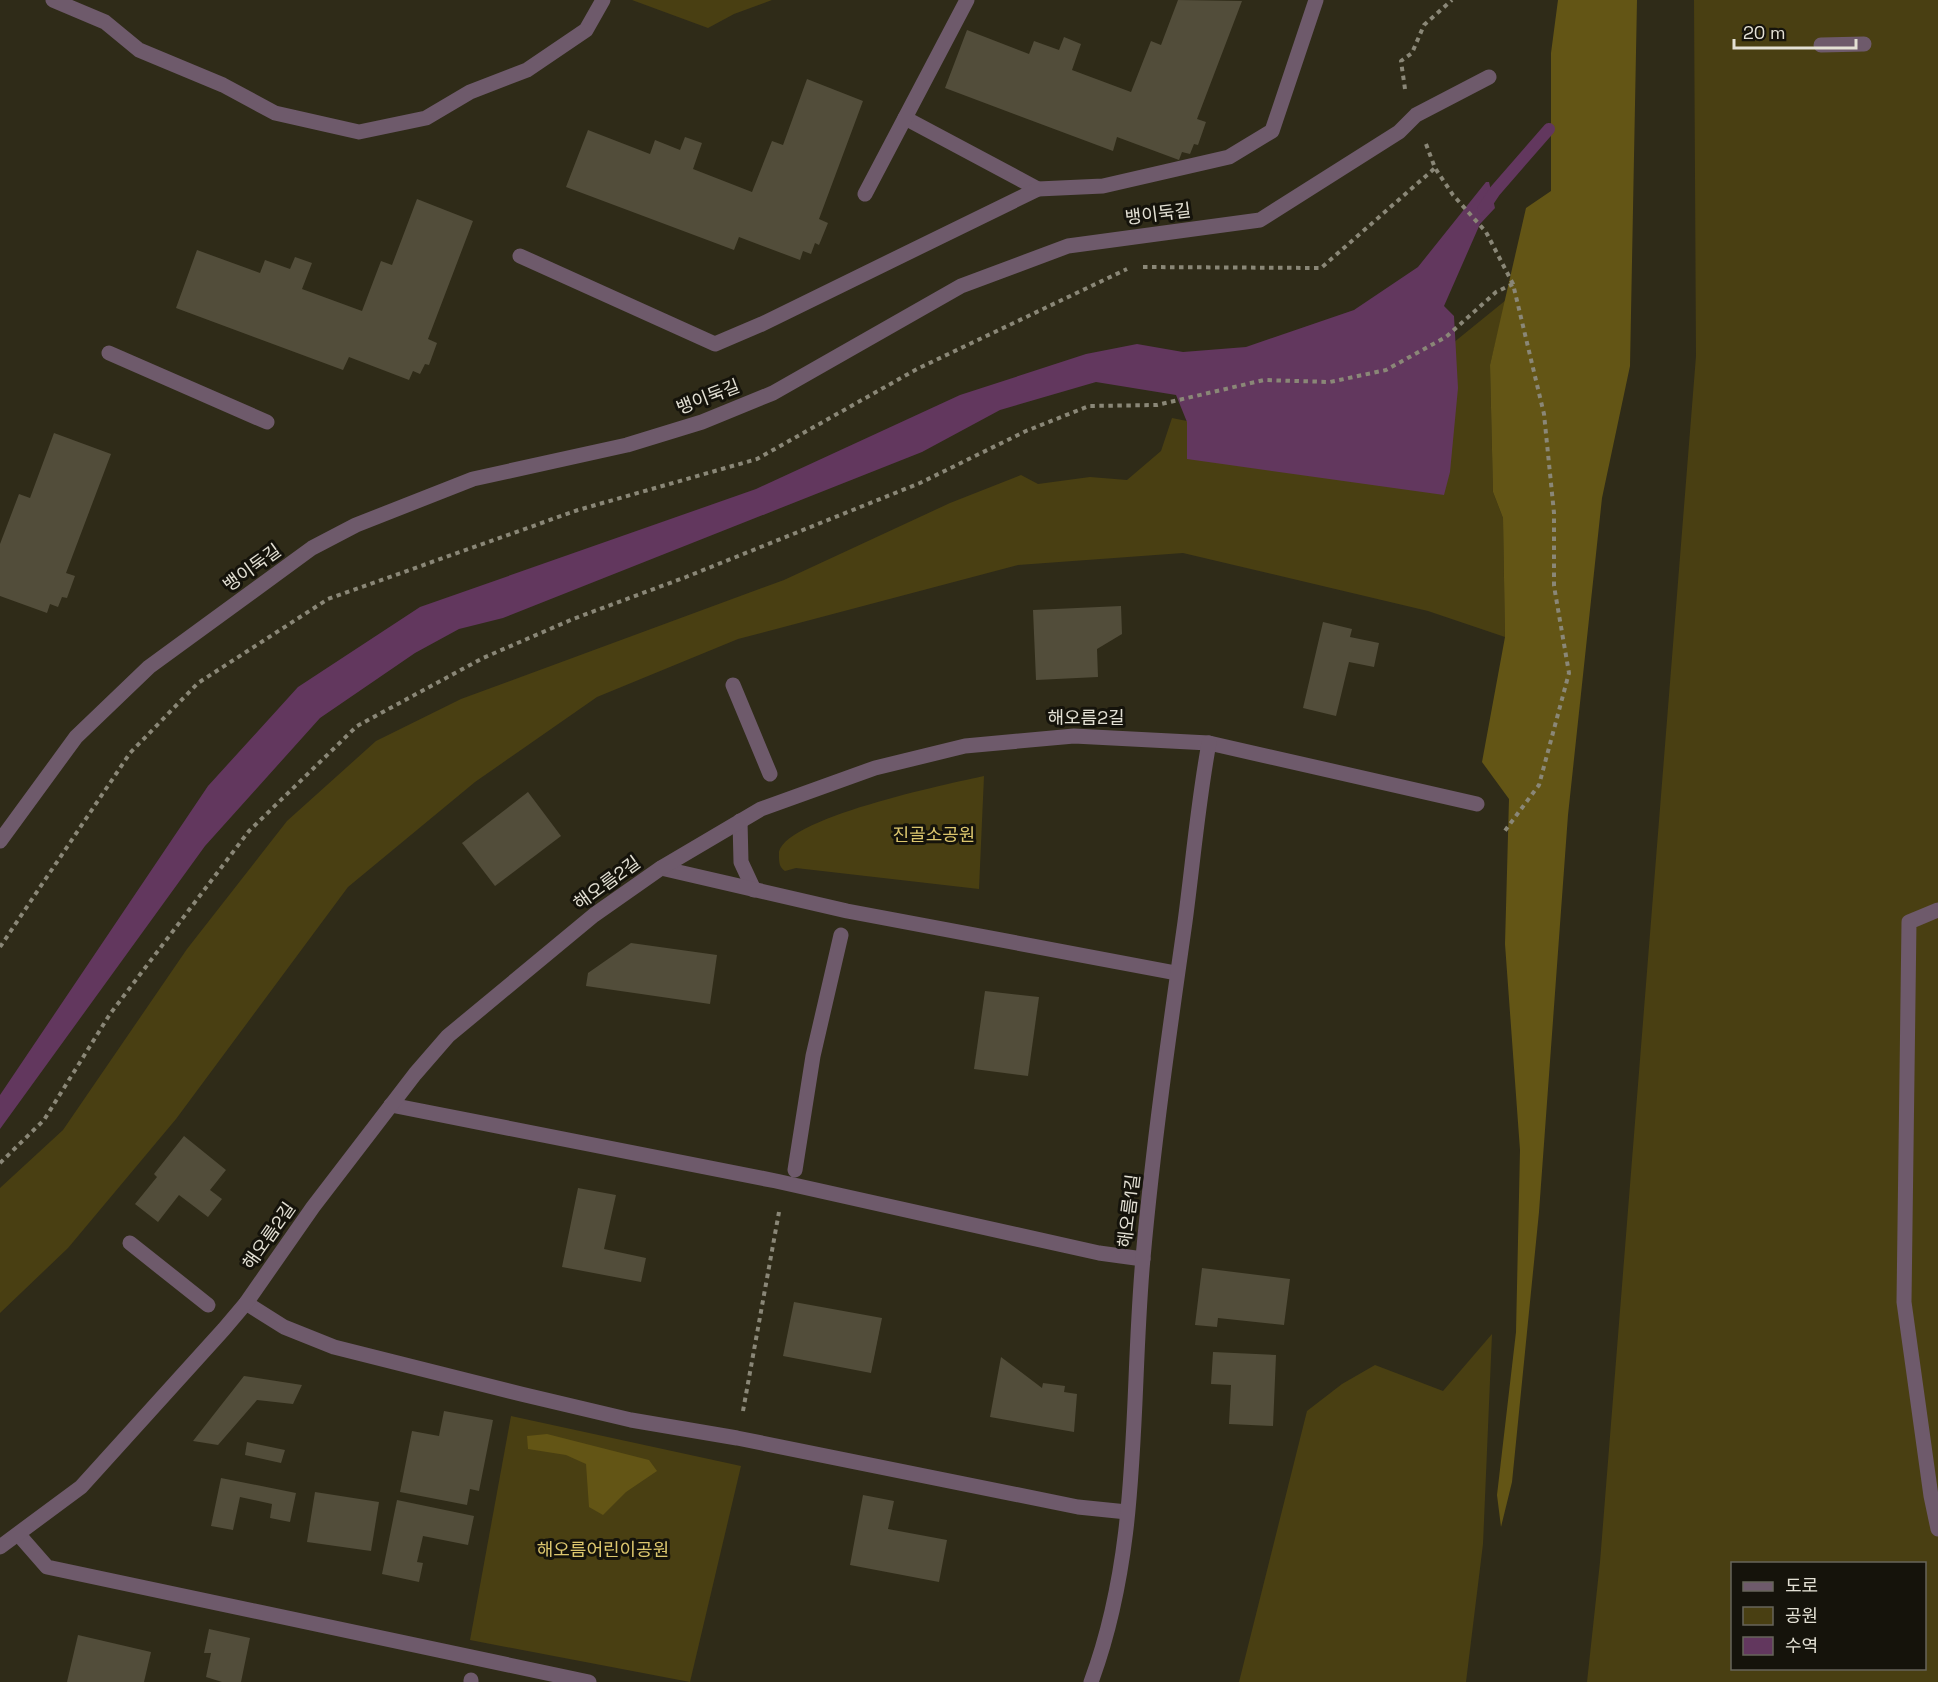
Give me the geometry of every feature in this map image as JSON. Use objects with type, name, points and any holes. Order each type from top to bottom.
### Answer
[{"type":"street","points":[[53,0],[105,22],[139,50],[223,85],[275,113],[358,132],[426,118],[470,92],[527,70],[586,30],[603,0]]},
{"type":"street","points":[[865,194],[967,0]]},
{"type":"street","points":[[520,255],[715,344],[762,324],[1038,189],[1103,186],[1229,157],[1272,130],[1316,0]]},
{"type":"street","points":[[1821,45],[1864,44]]},
{"type":"street","name":"뱅이둑길","points":[[0,841],[76,737],[149,667],[312,548],[356,525],[473,479],[627,445],[702,422],[773,393],[962,286],[1068,246],[1260,220],[1399,132],[1416,115],[1489,77]]},
{"type":"street","points":[[905,118],[1038,189]]},
{"type":"street","points":[[109,353],[267,422]]},
{"type":"street","points":[[733,685],[770,774]]},
{"type":"street","name":"해오름2길","points":[[0,1547],[81,1487],[246,1303],[313,1207],[391,1105],[448,1036],[577,928],[661,868],[761,809],[875,768],[965,746],[1074,736],[1209,743],[1477,804]]},
{"type":"street","name":"해오름1길","points":[[1091,1682],[1107,1640],[1134,1468],[1143,1260],[1176,973],[1199,796],[1209,743]]},
{"type":"street","points":[[740,821],[741,862],[754,890]]},
{"type":"street","points":[[661,868],[847,911],[1176,973]]},
{"type":"street","points":[[1938,910],[1909,922],[1904,1302],[1930,1496],[1938,1529]]},
{"type":"street","points":[[795,1170],[813,1056],[841,935]]},
{"type":"street","points":[[391,1105],[776,1181],[1099,1253],[1143,1260]]},
{"type":"street","points":[[130,1243],[208,1305]]},
{"type":"street","points":[[246,1303],[284,1327],[334,1347],[521,1394],[631,1420],[737,1438],[1078,1507],[1127,1512]]},
{"type":"street","points":[[19,1535],[47,1567],[588,1682]]},
{"type":"path","points":[[1403,84],[1401,61],[1412,53],[1424,25],[1452,0]]},
{"type":"path","points":[[1416,115],[1435,168],[1454,195],[1486,232],[1514,284],[1544,414],[1554,513],[1554,586],[1569,673],[1539,785],[1504,832]]},
{"type":"path","points":[[0,947],[130,753],[198,683],[328,600],[578,510],[757,459],[917,369],[1132,267],[1321,268],[1435,168]]},
{"type":"path","points":[[0,1162],[44,1120],[111,1014],[249,831],[357,726],[483,658],[573,619],[686,577],[920,483],[1036,427],[1089,406],[1166,403],[1264,380],[1330,382],[1386,370],[1446,337],[1496,292],[1514,284]]},
{"type":"path","points":[[741,1418],[779,1211]]},
{"type":"green space","points":[[632,0],[772,0],[734,14],[708,28]]},
{"type":"green space","points":[[1694,0],[1938,0],[1938,1682],[1587,1682],[1600,1562],[1696,356]]},
{"type":"green space","points":[[1506,300],[1490,365],[1493,492],[1503,518],[1505,637],[1428,611],[1183,553],[1018,565],[738,639],[597,697],[475,782],[348,887],[176,1119],[68,1248],[0,1313],[0,1188],[63,1130],[187,949],[287,821],[376,741],[461,699],[784,580],[950,503],[1021,475],[1038,484],[1090,477],[1127,480],[1161,451],[1172,418],[1187,421],[1454,355],[1453,343]]},
{"type":"green space","name":"진골소공원","points":[[984,776],[979,889],[796,868],[785,871],[780,866],[779,855],[786,842],[806,828],[869,805]]},
{"type":"green space","points":[[1492,1334],[1483,1544],[1466,1682],[1239,1682],[1307,1411],[1342,1384],[1375,1365],[1443,1391]]},
{"type":"green space","name":"해오름어린이공원","points":[[511,1416],[741,1466],[690,1682],[470,1640]]},
{"type":"shaded area","points":[[1558,0],[1637,0],[1630,366],[1602,498],[1568,815],[1539,1212],[1512,1482],[1501,1527],[1497,1495],[1516,1332],[1520,1150],[1505,944],[1509,799],[1482,762],[1505,637],[1503,518],[1493,492],[1490,365],[1526,208],[1551,191],[1551,53]]},
{"type":"shaded area","points":[[547,1434],[649,1460],[657,1471],[626,1492],[603,1515],[589,1507],[586,1464],[566,1455],[528,1449],[527,1436]]},
{"type":"water","points":[[1486,182],[1489,182],[1495,208],[1480,224],[1444,306],[1454,316],[1458,388],[1450,472],[1444,495],[1187,459],[1187,422],[1176,395],[1096,382],[1000,410],[922,452],[503,618],[459,629],[415,653],[320,718],[205,846],[0,1129],[0,1095],[208,786],[298,687],[420,607],[756,489],[960,395],[1086,354],[1137,344],[1183,352],[1246,347],[1354,310],[1418,267]]},
{"type":"building","points":[[1178,0],[1242,1],[1197,119],[1206,122],[1198,145],[1194,144],[1190,154],[1182,152],[1179,160],[1117,137],[1113,151],[945,88],[967,30],[1029,54],[1034,41],[1059,50],[1064,37],[1081,44],[1072,70],[1131,92],[1151,41],[1161,45]]},
{"type":"building","points":[[807,79],[863,101],[819,219],[828,223],[819,245],[815,243],[811,254],[803,251],[800,260],[739,237],[734,250],[566,187],[588,130],[650,154],[655,140],[680,150],[685,137],[702,143],[693,169],[752,192],[772,141],[783,145]]},
{"type":"building","points":[[417,199],[473,221],[428,339],[437,343],[429,365],[425,364],[420,374],[413,371],[409,380],[349,357],[343,370],[176,308],[197,250],[260,273],[265,260],[290,269],[295,257],[312,263],[302,289],[362,311],[381,261],[392,265]]},
{"type":"building","points":[[54,433],[111,454],[66,573],[75,576],[67,598],[62,597],[58,607],[50,604],[47,613],[0,596],[0,544],[19,494],[30,498]]},
{"type":"building","points":[[1121,606],[1122,634],[1097,649],[1098,677],[1036,680],[1033,610]]},
{"type":"building","points":[[1323,622],[1352,629],[1350,637],[1379,643],[1374,667],[1349,662],[1336,716],[1303,708]]},
{"type":"building","points":[[528,792],[561,836],[495,886],[462,843]]},
{"type":"building","points":[[631,943],[717,955],[710,1004],[586,986],[588,973]]},
{"type":"building","points":[[985,991],[1039,997],[1028,1076],[974,1069]]},
{"type":"building","points":[[184,1136],[226,1170],[210,1190],[222,1199],[208,1217],[179,1195],[158,1222],[135,1204],[157,1177],[154,1174]]},
{"type":"building","points":[[578,1188],[616,1195],[604,1249],[646,1258],[641,1282],[562,1267]]},
{"type":"building","points":[[1202,1268],[1290,1279],[1284,1325],[1218,1318],[1217,1327],[1195,1325]]},
{"type":"building","points":[[794,1302],[882,1318],[871,1373],[783,1356]]},
{"type":"building","points":[[1213,1352],[1276,1355],[1273,1426],[1229,1424],[1231,1385],[1211,1384]]},
{"type":"building","points":[[1001,1357],[1042,1388],[1043,1383],[1065,1386],[1064,1392],[1077,1394],[1074,1432],[990,1417]]},
{"type":"building","points":[[244,1376],[302,1385],[293,1404],[257,1400],[218,1445],[193,1441]]},
{"type":"building","points":[[444,1411],[493,1420],[479,1491],[470,1489],[467,1505],[400,1492],[412,1431],[439,1436]]},
{"type":"building","points":[[247,1442],[285,1450],[281,1463],[245,1455]]},
{"type":"building","points":[[221,1478],[296,1493],[290,1522],[270,1518],[272,1504],[240,1497],[233,1530],[211,1526]]},
{"type":"building","points":[[315,1492],[379,1502],[371,1551],[307,1542]]},
{"type":"building","points":[[863,1495],[894,1501],[888,1529],[947,1540],[939,1582],[850,1565]]},
{"type":"building","points":[[397,1500],[474,1516],[468,1545],[423,1536],[417,1562],[423,1563],[419,1582],[382,1574]]},
{"type":"building","points":[[209,1629],[250,1638],[241,1682],[222,1682],[206,1677],[211,1653],[204,1653]]},
{"type":"building","points":[[78,1635],[151,1652],[144,1682],[67,1682]]},
{"type":"waterway","points":[[1483,209],[1495,191],[1549,129]]}]
